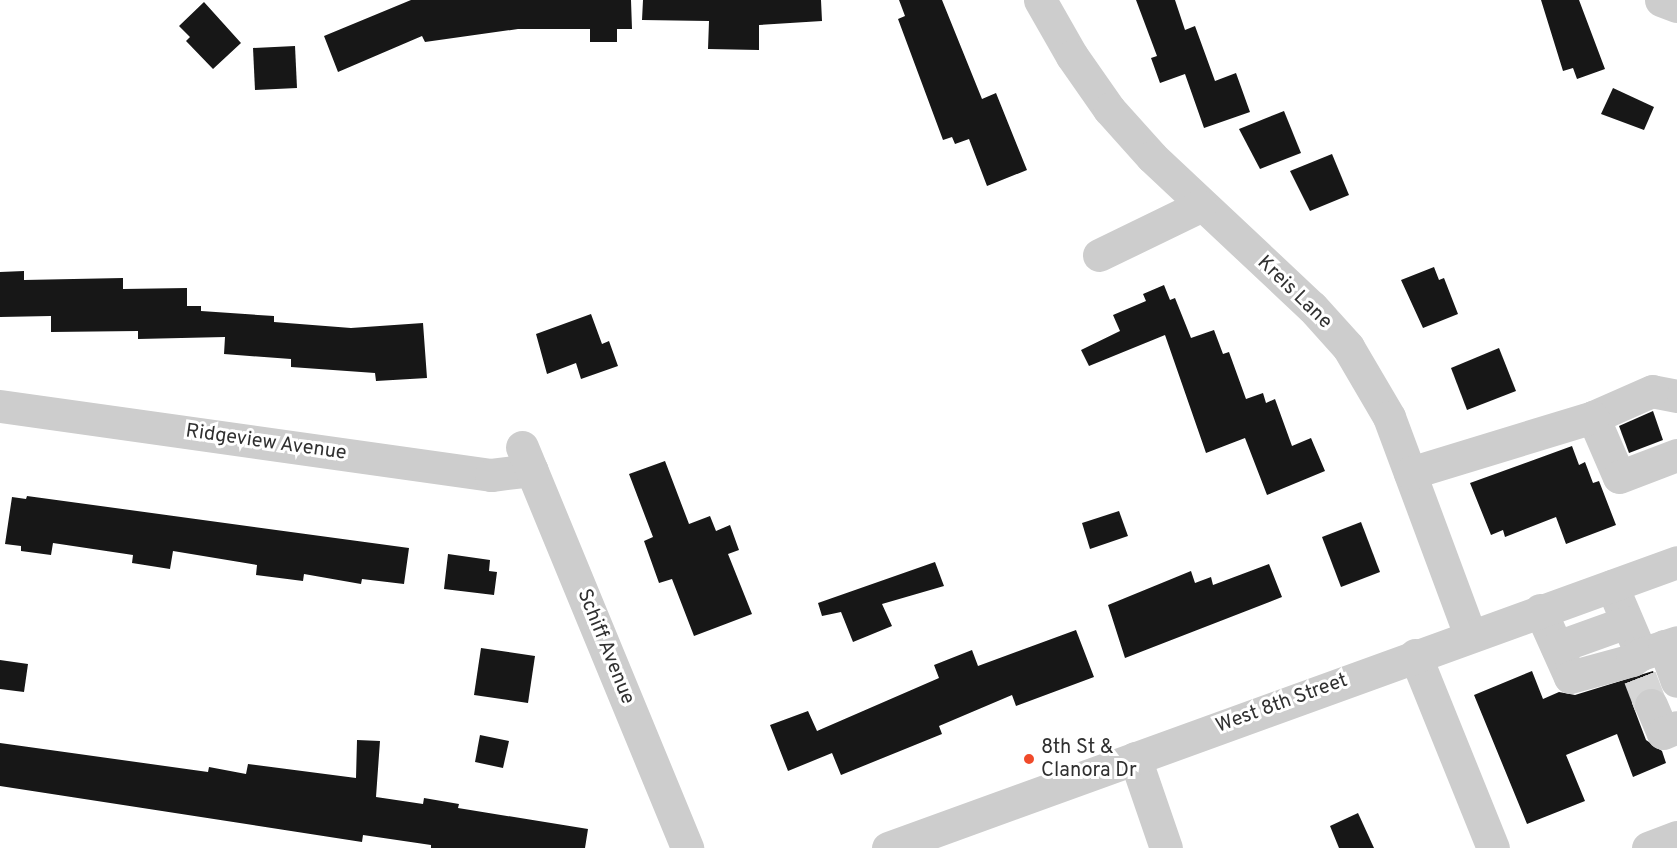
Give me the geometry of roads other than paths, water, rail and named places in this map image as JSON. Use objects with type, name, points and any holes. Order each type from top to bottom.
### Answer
[{"type":"street","name":"Kreis Lane","points":[[1040,0],[1071,56],[1109,109],[1200,206],[1312,307],[1348,346],[1389,417],[1470,635]]},
{"type":"street","points":[[1661,0],[1677,6]]},
{"type":"street","points":[[1099,255],[1200,206]]},
{"type":"street","points":[[1410,473],[1593,417],[1652,392],[1677,396]]},
{"type":"street","name":"Ridgeview Avenue","points":[[0,406],[491,475],[527,458]]},
{"type":"street","points":[[1593,417],[1619,477],[1677,455]]},
{"type":"street","name":"Schiff Avenue","points":[[527,458],[687,848]]},
{"type":"street","name":"West 8th Street","points":[[888,848],[1540,610],[1612,586],[1674,573]]},
{"type":"street","points":[[1612,586],[1627,621],[1651,664],[1663,733],[1677,727]]},
{"type":"street","points":[[1540,610],[1570,677],[1651,664],[1677,681]]},
{"type":"street","points":[[1557,647],[1627,621]]},
{"type":"street","points":[[1415,655],[1493,848]]},
{"type":"street","points":[[1135,758],[1167,848]]},
{"type":"street","points":[[1648,848],[1677,837]]},
{"type":"tunnel","points":[[1640,677],[1651,705]]},
{"type":"place","name":"8th St & Clanora Dr","points":[[1029,759]]}]
